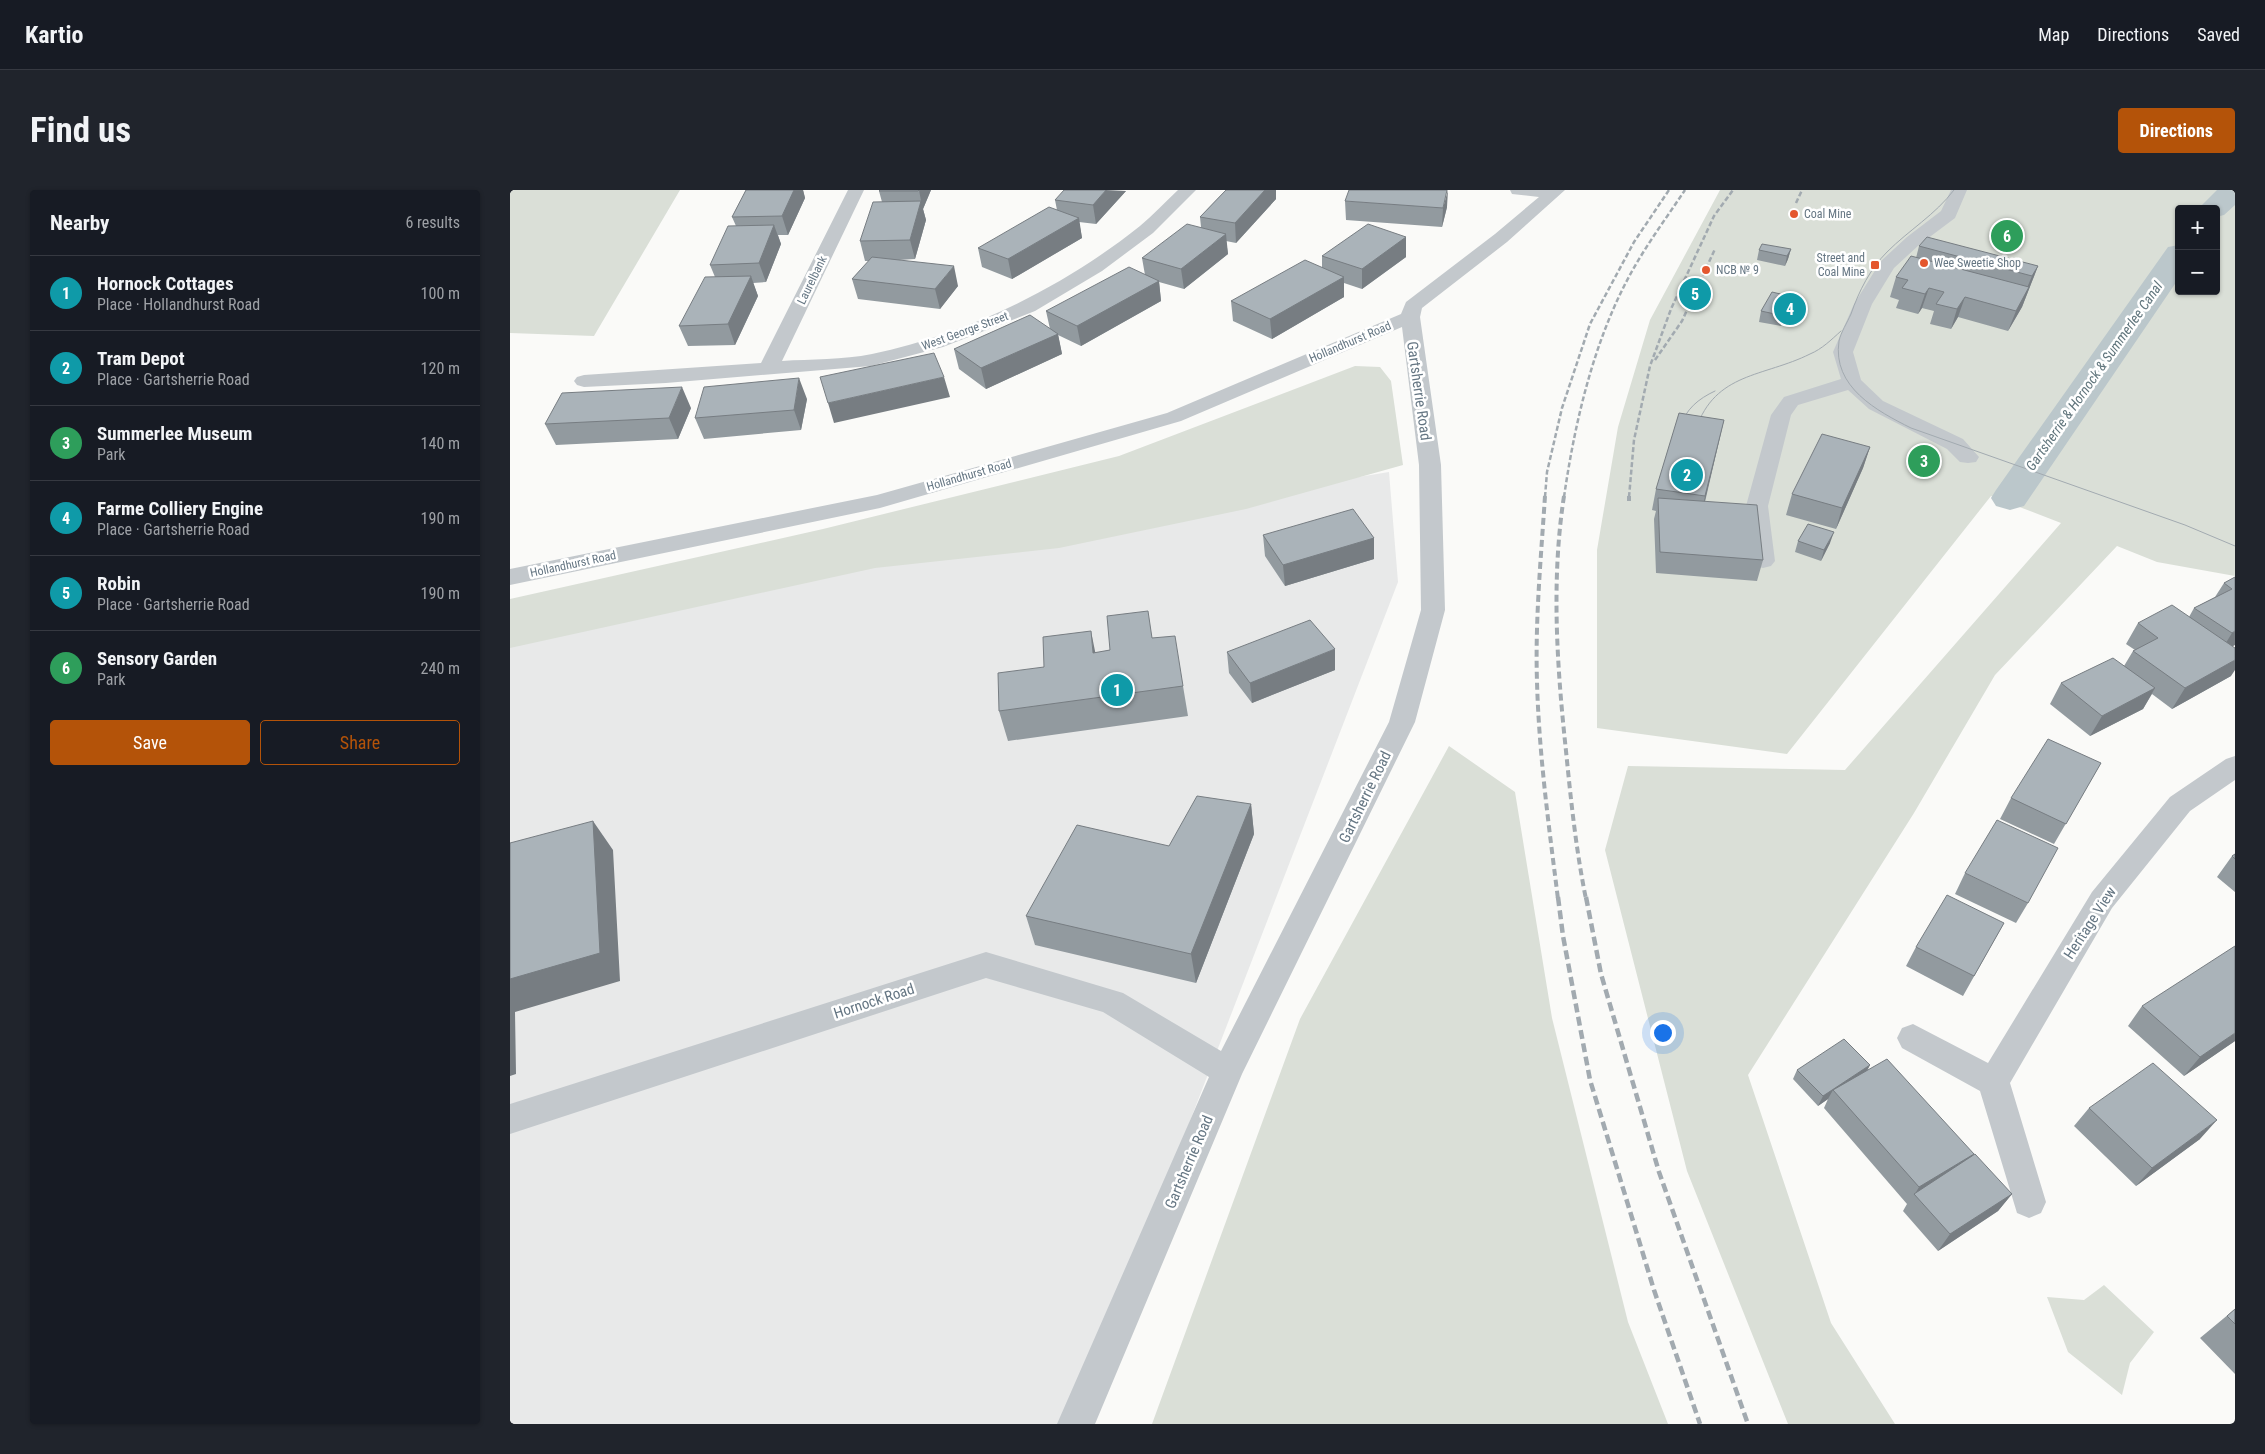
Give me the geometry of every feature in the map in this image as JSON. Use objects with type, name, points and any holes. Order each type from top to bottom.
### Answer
[{"type":"street","name":"Laurelbank","points":[[768,369],[856,190]]},
{"type":"street","name":"West George Street","points":[[584,381],[871,360],[936,343],[1028,307],[1096,267],[1147,229],[1188,190]]},
{"type":"street","points":[[1518,190],[1555,192]]},
{"type":"street","points":[[1959,190],[1949,214],[1913,241],[1887,265],[1863,304],[1843,352],[1852,382],[1876,405],[1910,424],[1955,444],[1968,457]]},
{"type":"street","points":[[1410,317],[1413,306],[1461,270],[1555,192]]},
{"type":"street","points":[[1887,265],[1906,270]]},
{"type":"street","name":"Gartsherrie Road","points":[[1076,1424],[1227,1071],[1402,722],[1433,610],[1430,465],[1410,317]]},
{"type":"street","name":"Hollandhurst Road","points":[[510,577],[880,500],[1174,417],[1410,317]]},
{"type":"street","points":[[1763,561],[1757,506],[1781,415],[1791,401],[1852,382]]},
{"type":"street","name":"Heritage View","points":[[1994,1082],[2102,900],[2180,804],[2235,766]]},
{"type":"street","name":"Hornock Road","points":[[510,1119],[986,965],[1112,1002],[1227,1071]]},
{"type":"street","points":[[1914,1038],[1994,1082],[2029,1202]]},
{"type":"shaded area","points":[[510,190],[680,190],[594,336],[510,333]]},
{"type":"shaded area","points":[[1720,190],[2235,190],[2235,576],[2157,562],[2117,546],[1995,675],[1914,813],[1748,1075],[1831,1323],[1895,1424],[1788,1424],[1687,1171],[1605,850],[1628,766],[1845,770],[2061,523],[1991,496],[1787,754],[1597,728],[1597,550],[1618,427],[1650,320]]},
{"type":"shaded area","points":[[1355,366],[1380,367],[1391,381],[1403,465],[1246,509],[1059,548],[875,568],[510,648],[510,599],[823,529],[1119,456]]},
{"type":"shaded area","points":[[1389,472],[1398,582],[1073,1424],[510,1424],[510,633],[896,553]]},
{"type":"shaded area","points":[[1449,746],[1515,792],[1552,1018],[1628,1322],[1668,1424],[1152,1424],[1300,1019]]},
{"type":"shaded area","points":[[2104,1285],[2154,1332],[2130,1363],[2122,1395],[2068,1352],[2047,1297],[2084,1300]]},
{"type":"building","points":[[746,190],[794,190],[782,216],[732,217]]},
{"type":"building","points":[[880,190],[919,190],[879,191]]},
{"type":"building","points":[[1064,190],[1106,190],[1093,205],[1055,200]]},
{"type":"building","points":[[1226,190],[1265,190],[1235,223],[1200,217]]},
{"type":"building","points":[[1349,190],[1447,190],[1443,208],[1345,201]]},
{"type":"building","points":[[921,201],[910,240],[860,241],[873,202]]},
{"type":"building","points":[[1049,207],[1079,218],[1008,259],[978,248]]},
{"type":"building","points":[[1187,224],[1226,234],[1181,269],[1142,258]]},
{"type":"building","points":[[1368,224],[1406,237],[1362,269],[1322,256]]},
{"type":"building","points":[[774,225],[759,263],[710,265],[728,226]]},
{"type":"building","points":[[1927,237],[2038,266],[2032,276],[1919,246]]},
{"type":"building","points":[[1762,244],[1791,249],[1787,256],[1759,250]]},
{"type":"building","points":[[1911,256],[2029,287],[2016,311],[1965,297],[1957,309],[1936,304],[1944,292],[1929,288],[1925,294],[1902,288],[1908,280],[1896,277]]},
{"type":"building","points":[[872,257],[954,266],[935,289],[852,279]]},
{"type":"building","points":[[1305,260],[1344,277],[1270,319],[1231,301]]},
{"type":"building","points":[[1129,267],[1159,281],[1077,326],[1046,311]]},
{"type":"building","points":[[751,276],[728,324],[679,326],[705,277]]},
{"type":"building","points":[[1772,292],[1793,297],[1784,316],[1761,311]]},
{"type":"building","points":[[1030,315],[1058,334],[981,368],[954,349]]},
{"type":"building","points":[[934,353],[944,377],[828,403],[820,377]]},
{"type":"building","points":[[799,378],[794,410],[695,418],[704,387]]},
{"type":"building","points":[[682,387],[669,418],[545,424],[562,393]]},
{"type":"building","points":[[1679,413],[1724,420],[1705,496],[1656,489]]},
{"type":"building","points":[[1822,434],[1870,447],[1842,508],[1792,494]]},
{"type":"building","points":[[1658,498],[1757,505],[1763,560],[1660,552]]},
{"type":"building","points":[[1353,509],[1374,538],[1283,565],[1263,535]]},
{"type":"building","points":[[1808,524],[1834,532],[1824,550],[1798,541]]},
{"type":"building","points":[[2235,577],[2235,631],[2232,633],[2194,608],[2232,589],[2224,583]]},
{"type":"building","points":[[2172,605],[2235,648],[2235,660],[2185,688],[2133,651],[2158,638],[2138,623]]},
{"type":"building","points":[[1148,611],[1152,638],[1175,636],[1183,686],[999,711],[998,673],[1044,667],[1043,637],[1091,631],[1093,653],[1110,650],[1107,616]]},
{"type":"building","points":[[1310,620],[1335,649],[1250,683],[1227,652]]},
{"type":"building","points":[[2113,658],[2155,688],[2102,716],[2061,683]]},
{"type":"building","points":[[2048,739],[2101,763],[2066,824],[2011,798]]},
{"type":"building","points":[[1197,796],[1251,804],[1191,954],[1026,916],[1077,825],[1169,846]]},
{"type":"building","points":[[1997,820],[2058,848],[2028,903],[1965,873]]},
{"type":"building","points":[[593,821],[600,953],[510,979],[510,843]]},
{"type":"building","points":[[1947,895],[2004,923],[1974,976],[1916,947]]},
{"type":"building","points":[[2235,946],[2235,1033],[2200,1057],[2142,1006]]},
{"type":"building","points":[[1844,1039],[1870,1065],[1823,1096],[1797,1070]]},
{"type":"building","points":[[1887,1059],[1974,1154],[1919,1187],[1833,1090]]},
{"type":"building","points":[[2153,1063],[2217,1120],[2152,1168],[2089,1108]]},
{"type":"building","points":[[1975,1154],[2012,1194],[1950,1234],[1914,1194]]},
{"type":"building","points":[[2235,1309],[2235,1324],[2227,1316]]},
{"type":"waterway","name":"Gartsherrie & Hornock & Summerlee Canal","points":[[2217,205],[2234,190]]},
{"type":"waterway","name":"Gartsherrie & Hornock & Summerlee Canal","points":[[2010,498],[2175,260]]},
{"type":"tram line","points":[[1954,190],[1939,207],[1887,252],[1875,266],[1866,281],[1839,341],[1839,357],[1843,372],[1850,384],[1871,405],[1911,428],[2185,525],[2235,546]]},
{"type":"tram line","points":[[1696,429],[1704,410],[1715,396],[1728,386],[1814,352],[1841,331]]},
{"type":"tram line","points":[[1680,427],[1693,405],[1715,391]]},
{"type":"railway","points":[[1545,497],[1547,472],[1562,408],[1590,324],[1634,242],[1669,190]]},
{"type":"railway","points":[[1564,497],[1580,410],[1596,353],[1606,326],[1637,262],[1685,190]]},
{"type":"railway","points":[[1629,497],[1634,440],[1650,366],[1671,309],[1714,216],[1733,190]]},
{"type":"railway","points":[[1796,203],[1802,190]]},
{"type":"railway","points":[[1655,360],[1682,321],[1715,249]]},
{"type":"railway","points":[[1545,496],[1538,612],[1537,682],[1542,764],[1558,899]]},
{"type":"railway","points":[[1564,496],[1558,559],[1558,656],[1572,807],[1586,899]]},
{"type":"railway","points":[[1558,897],[1563,936],[1590,1080],[1654,1290],[1700,1424]]},
{"type":"railway","points":[[1586,897],[1601,974],[1659,1172],[1748,1424]]},
{"type":"place","name":"Coal Mine","points":[[1794,214]]},
{"type":"place","name":"Sensory Garden","points":[[2007,236]]},
{"type":"place","name":"Wee Sweetie Shop","points":[[1924,263]]},
{"type":"place","name":"Street and Coal Mine","points":[[1875,265]]},
{"type":"place","name":"NCB № 9","points":[[1706,270]]},
{"type":"place","name":"Robin","points":[[1695,294]]},
{"type":"place","name":"Farme Colliery Engine","points":[[1790,309]]},
{"type":"place","name":"Summerlee Museum","points":[[1924,461]]},
{"type":"place","name":"Tram Depot","points":[[1687,475]]},
{"type":"place","name":"Hornock Cottages","points":[[1117,690]]}]
